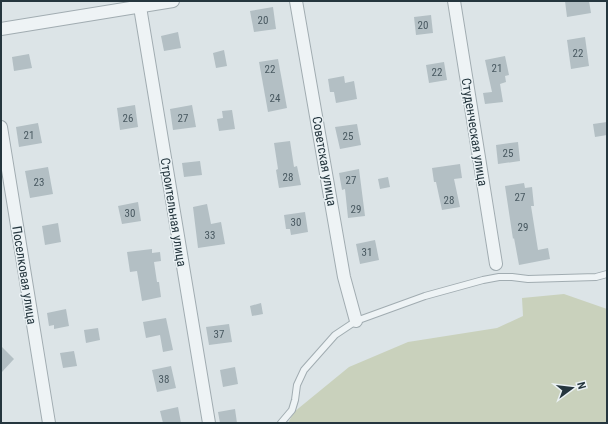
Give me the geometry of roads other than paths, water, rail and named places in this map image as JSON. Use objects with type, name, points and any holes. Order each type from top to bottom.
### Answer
[{"type":"street","points":[[1,30],[139,4],[173,1]]},
{"type":"street","name":"Советская улица","points":[[296,1],[344,277],[356,321]]},
{"type":"street","name":"Студенческая улица","points":[[454,1],[496,264]]},
{"type":"street","name":"Строительная улица","points":[[139,4],[209,423]]},
{"type":"street","name":"Поселковая улица","points":[[1,127],[4,171],[49,423]]},
{"type":"lane","points":[[281,423],[292,410],[297,385],[304,370],[335,335],[356,321],[425,296],[499,277],[528,279],[596,277],[607,274]]}]
